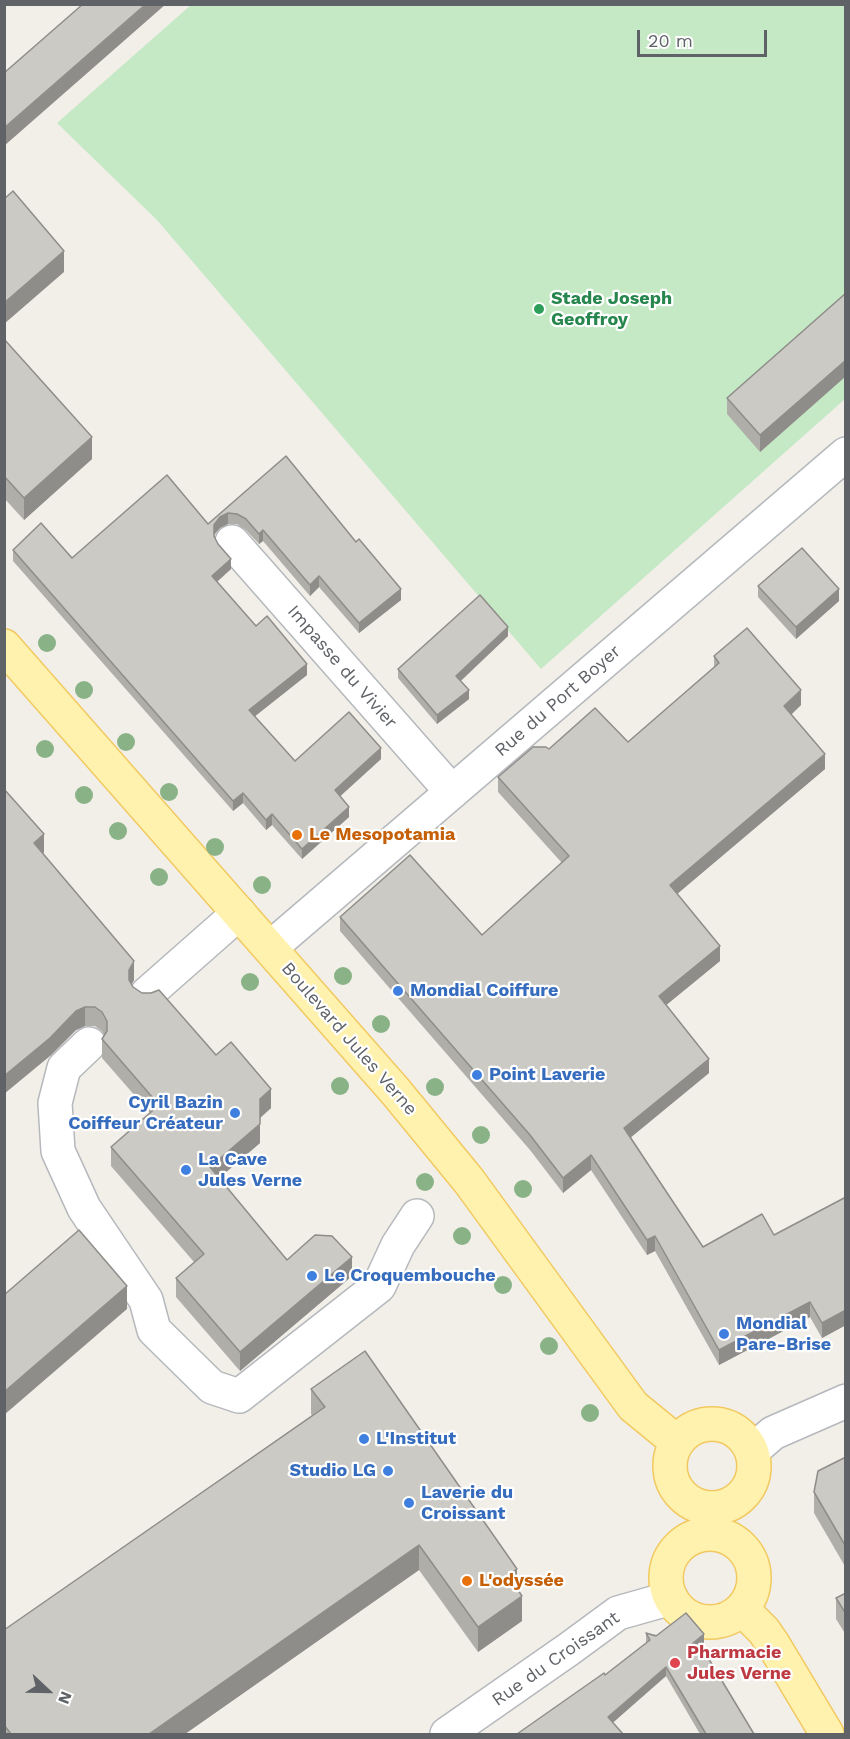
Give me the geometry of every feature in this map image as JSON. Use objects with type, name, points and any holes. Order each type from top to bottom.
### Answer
[{"type":"main road","name":"Boulevard Jules Verne","points":[[4,646],[396,1092],[469,1181],[633,1406],[677,1442]]},
{"type":"main road","points":[[752,1451],[736,1431],[711,1424],[687,1432],[677,1442],[672,1454],[670,1467],[672,1480],[678,1491],[698,1506],[712,1521],[726,1537],[739,1544],[748,1555],[753,1569],[754,1584],[750,1597],[742,1609],[717,1622],[704,1622],[690,1617],[670,1598],[666,1583],[667,1568],[674,1554],[684,1543],[697,1536],[712,1521],[725,1506],[737,1500],[747,1491],[753,1471],[752,1451]]},
{"type":"main road","points":[[742,1609],[764,1631],[773,1644],[827,1734]]},
{"type":"street","name":"Rue du Port Boyer","points":[[270,948],[846,454]]},
{"type":"street","name":"Impasse du Vivier","points":[[232,542],[452,792]]},
{"type":"street","points":[[147,994],[239,913]]},
{"type":"street","points":[[89,1044],[64,1068],[55,1103],[58,1151],[84,1208],[146,1300],[154,1330],[212,1387],[239,1396],[379,1286],[398,1245],[417,1216]]},
{"type":"street","points":[[752,1451],[773,1433],[846,1401]]},
{"type":"street","name":"Rue du Croissant","points":[[447,1734],[618,1613],[670,1598]]},
{"type":"green space","name":"Stade Joseph Geoffroy","points":[[191,5],[845,5],[845,399],[541,669],[157,220],[57,123]]},
{"type":"building","points":[[83,4],[146,4],[4,128],[4,73]]},
{"type":"building","points":[[13,191],[64,251],[4,303],[4,199]]},
{"type":"building","points":[[846,293],[846,360],[760,435],[727,398]]},
{"type":"building","points":[[4,339],[92,437],[24,498],[4,476]]},
{"type":"building","points":[[286,456],[356,542],[359,539],[401,589],[359,623],[319,576],[310,585],[263,530],[259,534],[246,519],[237,514],[228,513],[220,517],[214,525],[214,536],[218,544],[231,559],[212,576],[256,626],[267,616],[307,664],[249,710],[295,761],[349,712],[381,748],[335,790],[349,807],[302,849],[272,814],[266,820],[243,793],[233,801],[13,550],[41,523],[72,558],[167,475],[208,524]]},
{"type":"building","points":[[802,548],[839,589],[796,627],[758,586]]},
{"type":"building","points":[[480,595],[508,627],[456,676],[469,690],[437,715],[398,669]]},
{"type":"building","points":[[747,628],[801,690],[784,706],[825,754],[670,885],[720,946],[659,996],[709,1059],[624,1128],[703,1247],[762,1214],[774,1235],[846,1197],[846,1310],[822,1323],[810,1302],[719,1350],[655,1236],[647,1240],[591,1155],[563,1178],[530,1135],[340,917],[410,855],[482,935],[569,856],[498,777],[533,747],[549,749],[595,708],[628,742],[719,663],[714,656]]},
{"type":"building","points":[[4,789],[44,834],[34,843],[134,961],[129,970],[129,980],[133,987],[142,993],[159,990],[216,1055],[231,1042],[271,1089],[260,1099],[260,1124],[210,1167],[287,1260],[315,1235],[332,1236],[352,1257],[240,1352],[176,1278],[204,1254],[111,1147],[159,1105],[102,1039],[107,1031],[107,1021],[102,1012],[95,1007],[85,1007],[76,1011],[50,1038],[4,1076]]},
{"type":"building","points":[[79,1230],[127,1286],[4,1392],[4,1295]]},
{"type":"building","points":[[365,1351],[517,1569],[508,1575],[522,1596],[478,1627],[419,1545],[149,1734],[11,1734],[4,1725],[4,1630],[325,1407],[311,1389]]},
{"type":"building","points":[[846,1457],[846,1547],[814,1492],[818,1471]]},
{"type":"building","points":[[846,1593],[846,1614],[836,1598]]},
{"type":"building","points":[[686,1613],[704,1634],[692,1644],[701,1646],[754,1734],[706,1734],[666,1667],[608,1717],[623,1734],[517,1734],[604,1673],[605,1675],[650,1640],[646,1633],[656,1636]]},
{"type":"place","name":"Stade Joseph Geoffroy","points":[[539,309]]},
{"type":"place","name":"Le Mesopotamia","points":[[297,835]]},
{"type":"place","name":"Mondial Coiffure","points":[[398,991]]},
{"type":"place","name":"Point Laverie","points":[[477,1075]]},
{"type":"place","name":"Cyril Bazin Coiffeur Créateur","points":[[235,1113]]},
{"type":"place","name":"La Cave Jules Verne","points":[[186,1170]]},
{"type":"place","name":"Le Croquembouche","points":[[312,1276]]},
{"type":"place","name":"Mondial Pare-Brise","points":[[724,1334]]},
{"type":"place","name":"L'Institut","points":[[364,1439]]},
{"type":"place","name":"Studio LG","points":[[388,1471]]},
{"type":"place","name":"Laverie du Croissant","points":[[409,1503]]},
{"type":"place","name":"L'odyssée","points":[[467,1581]]},
{"type":"place","name":"Pharmacie Jules Verne","points":[[675,1663]]}]
